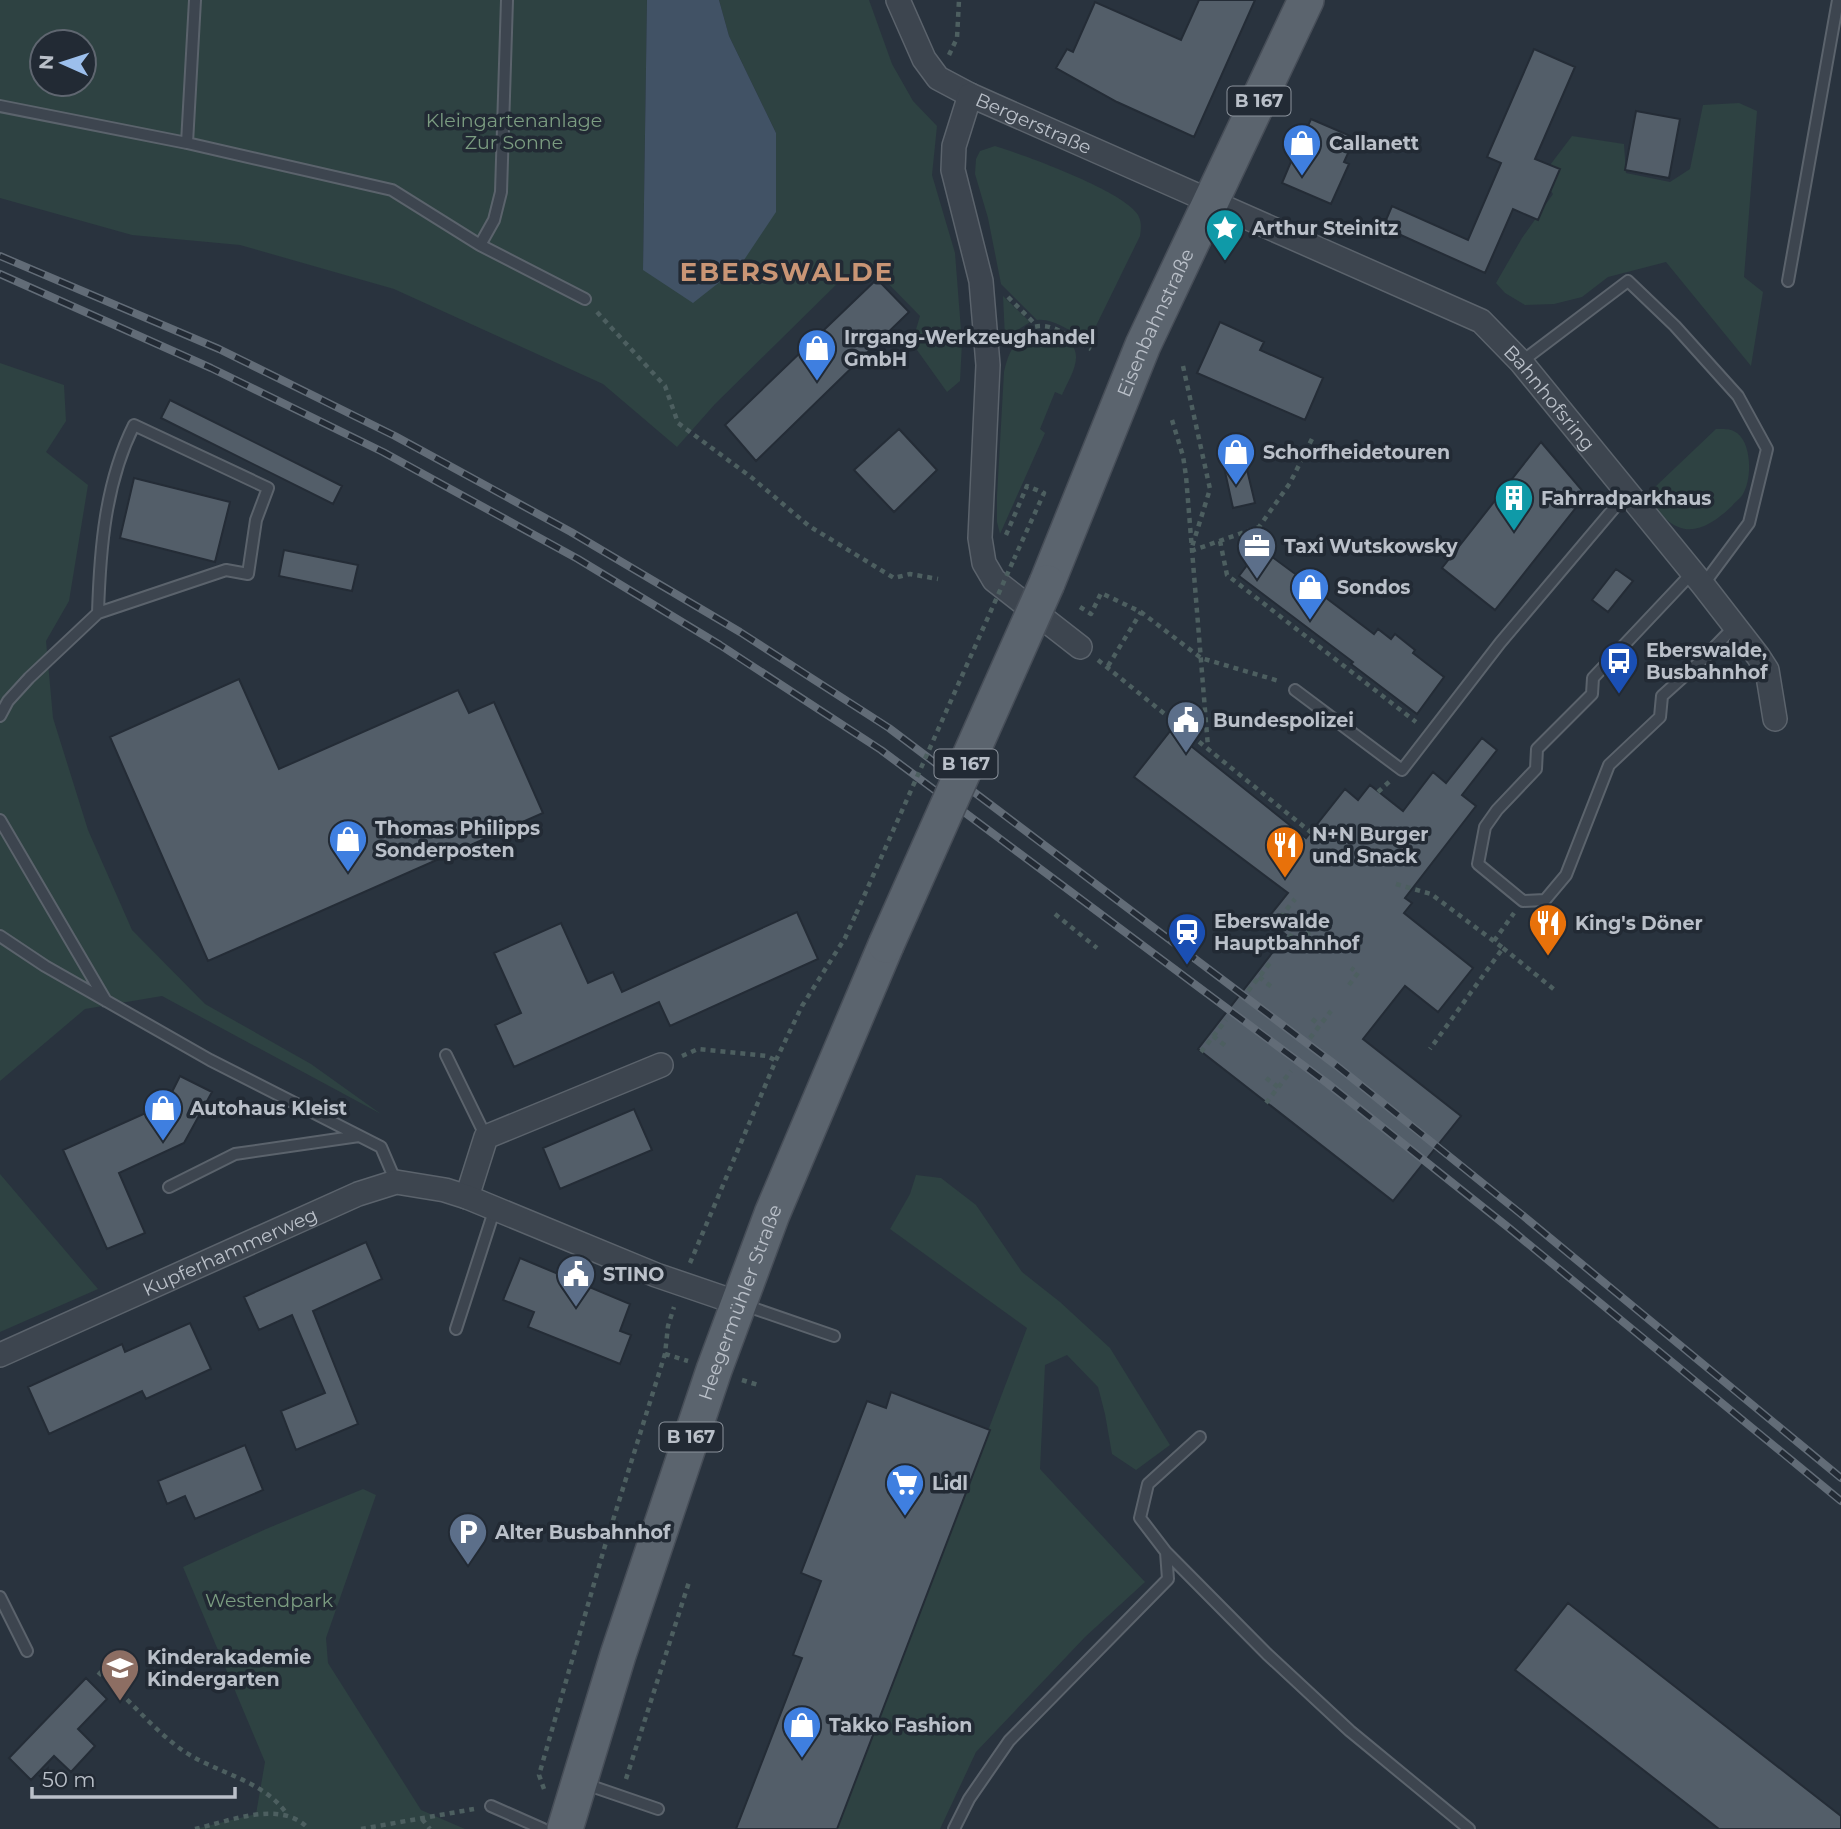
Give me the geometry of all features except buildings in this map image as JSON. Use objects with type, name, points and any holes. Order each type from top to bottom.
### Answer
[{"type":"main road","name":"Eisenbahnstraße","points":[[886,946],[1047,583],[1132,370],[1306,0]]},
{"type":"main road","name":"Heegermühler Straße","points":[[565,1829],[642,1584],[738,1303],[797,1153],[886,946]]},
{"type":"street","name":"Bergerstraße","points":[[898,0],[924,59],[938,78],[970,95],[1211,202]]},
{"type":"street","points":[[970,95],[954,146],[953,170],[981,281],[988,365],[979,538],[984,563],[994,580],[1080,647]]},
{"type":"street","name":"Bahnhofsring","points":[[1211,202],[1481,321],[1521,362],[1735,626],[1767,670],[1775,719]]},
{"type":"street","points":[[467,1197],[486,1137],[662,1065]]},
{"type":"street","name":"Kupferhammerweg","points":[[0,1355],[358,1194],[396,1182],[445,1190],[467,1197],[738,1303]]},
{"type":"lane","points":[[187,143],[195,0]]},
{"type":"lane","points":[[480,245],[494,220],[501,192],[506,0]]},
{"type":"lane","points":[[1788,281],[1838,0]]},
{"type":"lane","points":[[0,106],[187,143],[392,190],[480,245],[585,299]]},
{"type":"lane","points":[[1521,362],[1629,281],[1675,326],[1738,396],[1767,450],[1749,523],[1698,579],[1593,678],[1592,694],[1537,749],[1536,769],[1497,810],[1485,827],[1478,863],[1523,901],[1545,900],[1566,875],[1609,765],[1660,717],[1662,696],[1735,626]]},
{"type":"lane","points":[[0,716],[8,701],[29,678],[97,613],[226,570],[248,574],[256,520],[268,488],[134,425],[121,451],[101,543],[97,613]]},
{"type":"lane","points":[[1295,690],[1402,770],[1500,643],[1626,494]]},
{"type":"lane","points":[[0,820],[106,1001]]},
{"type":"lane","points":[[0,936],[45,966],[210,1060],[381,1147],[396,1182]]},
{"type":"lane","points":[[446,1055],[486,1137]]},
{"type":"lane","points":[[169,1187],[235,1154],[359,1136]]},
{"type":"lane","points":[[456,1329],[495,1208]]},
{"type":"lane","points":[[738,1303],[834,1336]]},
{"type":"lane","points":[[1200,1437],[1148,1484],[1140,1518],[1166,1552],[1267,1654],[1340,1722],[1469,1829]]},
{"type":"lane","points":[[954,1829],[970,1799],[1009,1741],[1168,1579],[1166,1552]]},
{"type":"lane","points":[[0,1597],[27,1651]]},
{"type":"lane","points":[[579,1782],[658,1809]]},
{"type":"lane","points":[[491,1806],[543,1829]]},
{"type":"path","points":[[938,78],[957,38],[959,0]]},
{"type":"path","points":[[981,281],[1002,291],[1037,326]]},
{"type":"path","points":[[585,299],[664,386],[678,423],[751,477],[808,526],[894,578],[910,574],[938,579]]},
{"type":"path","points":[[988,365],[1010,340],[1029,327],[1056,328],[1091,349]]},
{"type":"path","points":[[1183,366],[1210,489],[1191,551]]},
{"type":"path","points":[[1172,420],[1183,456],[1208,747]]},
{"type":"path","points":[[1191,551],[1259,527],[1290,483],[1312,439]]},
{"type":"path","points":[[547,1797],[539,1775],[604,1549],[665,1354],[668,1326],[682,1283],[712,1205],[776,1060],[802,1006],[845,938],[1044,493],[1027,486],[1001,544]]},
{"type":"path","points":[[1220,541],[1227,576],[1430,733]]},
{"type":"path","points":[[1080,607],[1091,614],[1101,593],[1140,612],[1201,658],[1280,682],[1295,690]]},
{"type":"path","points":[[1108,666],[1140,612]]},
{"type":"path","points":[[1080,647],[1108,666],[1313,834]]},
{"type":"path","points":[[1396,884],[1431,894],[1556,991]]},
{"type":"path","points":[[1295,899],[1283,914],[1313,938]]},
{"type":"path","points":[[1494,941],[1523,901]]},
{"type":"path","points":[[1055,914],[1097,947]]},
{"type":"path","points":[[1289,938],[1298,926]]},
{"type":"path","points":[[1430,1049],[1503,948]]},
{"type":"path","points":[[1248,991],[1270,963]]},
{"type":"path","points":[[1349,985],[1358,973],[1351,968]]},
{"type":"path","points":[[1259,977],[1273,988]]},
{"type":"path","points":[[1310,1038],[1331,1011]]},
{"type":"path","points":[[1312,1019],[1320,1025]]},
{"type":"path","points":[[1200,1052],[1226,1020]]},
{"type":"path","points":[[1213,1036],[1227,1047]]},
{"type":"path","points":[[698,1049],[767,1056],[776,1060]]},
{"type":"path","points":[[1266,1103],[1291,1071]]},
{"type":"path","points":[[1266,1077],[1278,1087]]},
{"type":"path","points":[[621,1795],[689,1582]]},
{"type":"path","points":[[99,1672],[146,1720],[177,1746],[200,1762],[260,1789],[277,1800],[288,1814]]},
{"type":"path","points":[[361,1829],[491,1806]]},
{"type":"path","points":[[195,1829],[256,1814],[288,1814],[298,1818],[309,1829]]},
{"type":"path","points":[[422,1819],[430,1829]]},
{"type":"green space","name":"Kleingartenanlage Zur Sonne","points":[[0,0],[647,0],[643,270],[776,133],[729,36],[719,0],[869,0],[892,64],[913,101],[937,126],[932,175],[955,253],[962,343],[960,381],[947,392],[912,343],[920,316],[871,266],[844,277],[715,404],[677,447],[603,384],[394,289],[240,245],[132,235],[0,198]]},
{"type":"green space","points":[[1739,103],[1757,111],[1744,277],[1763,292],[1751,366],[1666,262],[1608,277],[1582,297],[1554,304],[1525,305],[1505,293],[1496,283],[1522,238],[1553,194],[1541,177],[1572,136],[1624,144],[1626,173],[1670,182],[1690,169],[1703,105]]},
{"type":"green space","points":[[995,146],[1049,165],[1094,185],[1114,195],[1138,215],[1141,223],[1140,236],[1093,332],[1080,336],[1054,322],[1037,320],[1001,284],[988,218],[975,174],[976,159],[980,151]]},
{"type":"green space","points":[[1003,296],[1030,322],[1005,338]]},
{"type":"green space","points":[[1034,331],[1055,334],[1067,340],[1075,351],[1076,362],[1062,395],[1055,392],[1040,429],[1045,433],[1000,534],[997,496],[1004,372],[1013,347]]},
{"type":"green space","points":[[0,363],[64,385],[66,421],[46,452],[88,485],[69,601],[46,641],[53,718],[88,830],[132,930],[205,1004],[311,1064],[381,1114],[162,996],[85,1009],[0,1081]]},
{"type":"green space","points":[[1716,429],[1735,431],[1746,445],[1749,471],[1746,488],[1742,496],[1717,519],[1701,527],[1684,529],[1663,517],[1655,501],[1655,487]]},
{"type":"green space","points":[[0,1174],[98,1289],[0,1332]]},
{"type":"green space","points":[[916,1175],[941,1178],[976,1205],[1022,1272],[1060,1302],[1110,1348],[1170,1445],[1136,1470],[1112,1454],[1098,1387],[1067,1355],[1045,1365],[1040,1469],[1145,1582],[1085,1637],[976,1752],[940,1829],[837,1829],[1027,1328],[890,1229],[910,1194]]},
{"type":"green space","name":"Westendpark","points":[[363,1489],[376,1495],[326,1638],[328,1663],[421,1810],[465,1829],[195,1829],[256,1814],[265,1762],[183,1567]]},
{"type":"water","points":[[647,0],[719,0],[729,36],[776,133],[776,212],[740,266],[693,303],[643,270]]},
{"type":"railway","points":[[0,256],[219,349],[395,436],[571,532],[740,632],[889,728],[1337,1066],[1841,1478]]},
{"type":"railway","points":[[0,274],[211,368],[383,452],[578,559],[720,645],[881,750],[1327,1083],[1509,1228],[1841,1501]]},
{"type":"place","name":"Callanett","points":[[1302,177]]},
{"type":"place","name":"Arthur Steinitz","points":[[1225,262]]},
{"type":"place","name":"Irrgang-Werkzeughandel GmbH","points":[[817,382]]},
{"type":"place","name":"Schorfheidetouren","points":[[1236,486]]},
{"type":"place","name":"Fahrradparkhaus","points":[[1514,532]]},
{"type":"place","name":"Taxi Wutskowsky","points":[[1257,580]]},
{"type":"place","name":"Sondos","points":[[1310,621]]},
{"type":"place","name":"Eberswalde, Busbahnhof","points":[[1619,695]]},
{"type":"place","name":"Bundespolizei","points":[[1186,754]]},
{"type":"place","name":"Thomas Philipps Sonderposten","points":[[348,873]]},
{"type":"place","name":"N+N Burger und Snack","points":[[1285,879]]},
{"type":"place","name":"King's Döner","points":[[1548,957]]},
{"type":"place","name":"Eberswalde Hauptbahnhof","points":[[1187,966]]},
{"type":"place","name":"Autohaus Kleist","points":[[163,1142]]},
{"type":"place","name":"STINO","points":[[576,1308]]},
{"type":"place","name":"Lidl","points":[[905,1517]]},
{"type":"place","name":"Alter Busbahnhof","points":[[468,1566]]},
{"type":"place","name":"Kinderakademie Kindergarten","points":[[120,1702]]},
{"type":"place","name":"Takko Fashion","points":[[802,1759]]},
{"type":"district","name":"EBERSWALDE","points":[[787,272]]}]
